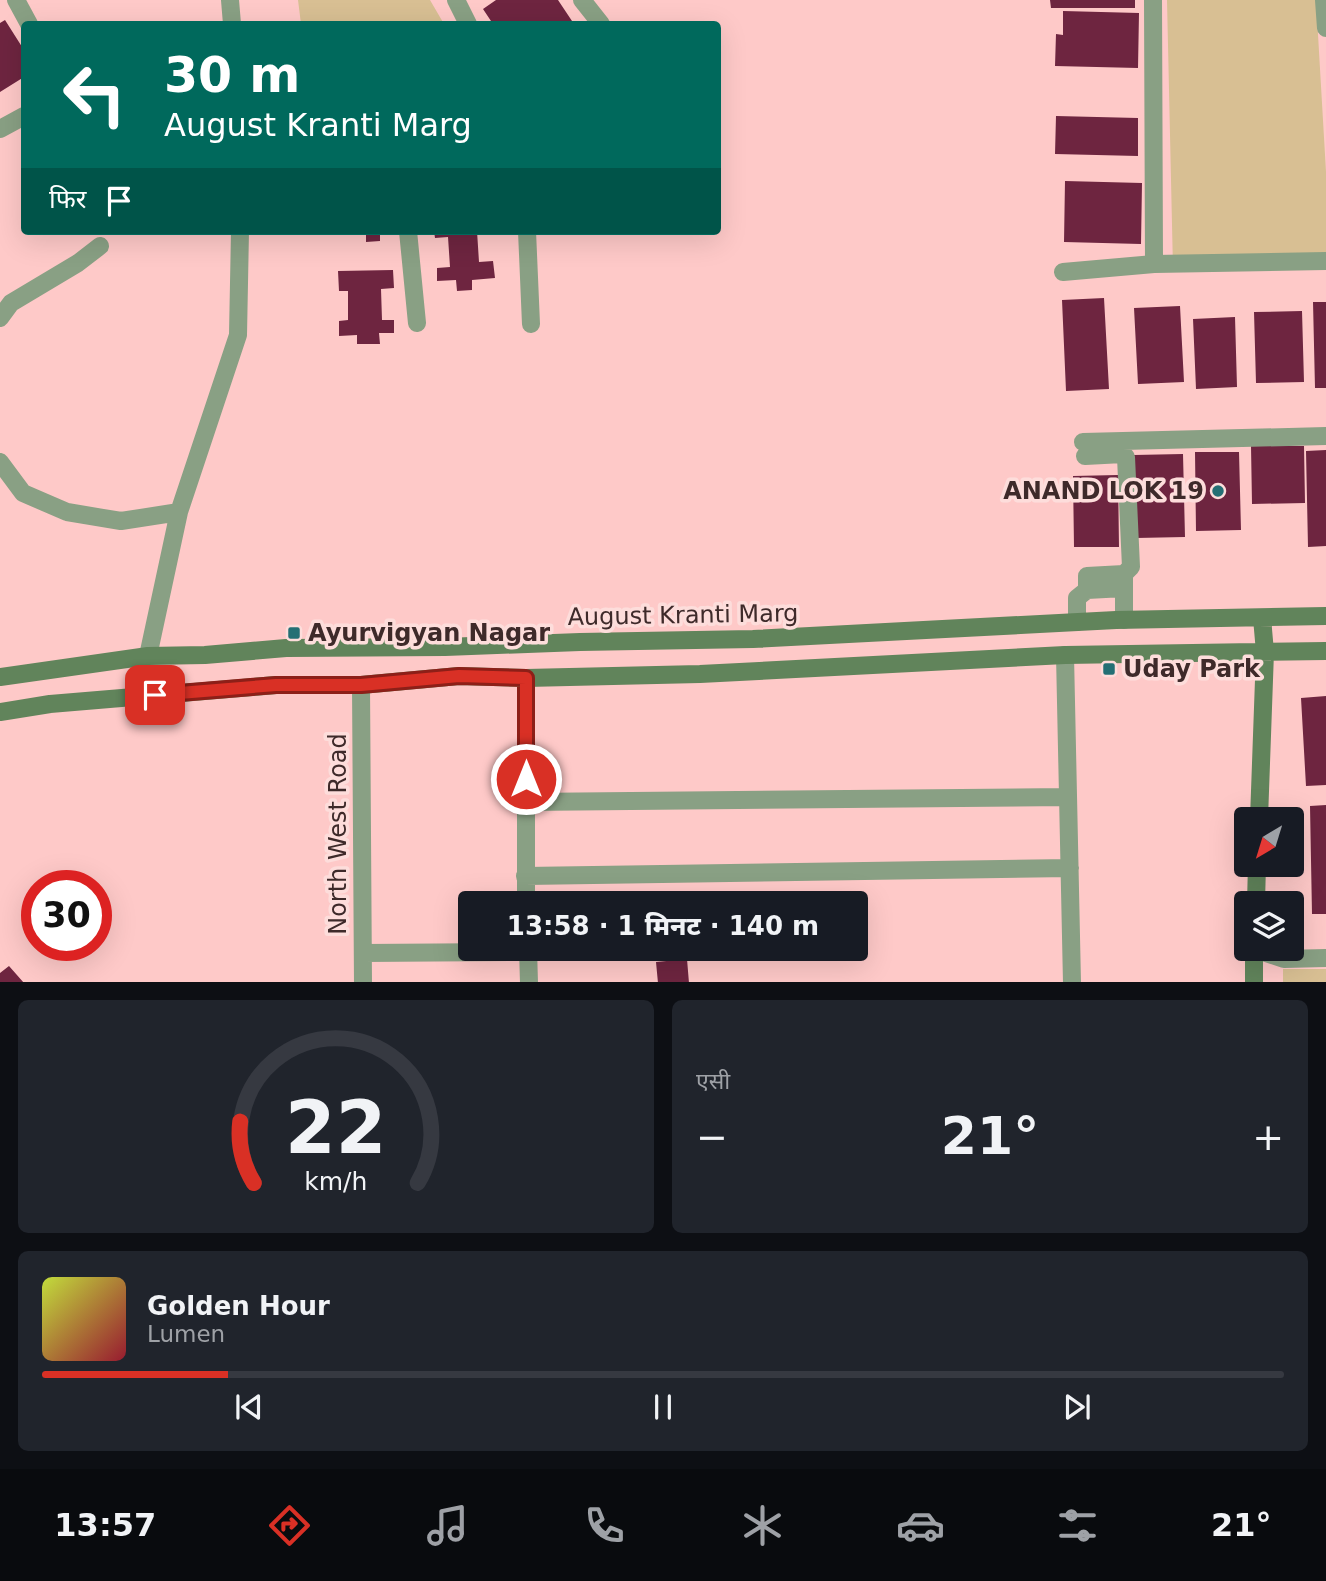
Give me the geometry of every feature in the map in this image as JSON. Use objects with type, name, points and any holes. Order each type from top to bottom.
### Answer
[{"type":"main road","name":"August Kranti Marg","points":[[0,677],[148,656],[205,655],[286,648],[753,639],[1124,620],[1326,616]]},
{"type":"main road","points":[[1259,807],[1265,652],[1262,618]]},
{"type":"main road","points":[[0,712],[50,704],[276,685],[361,685],[459,676],[526,678],[700,674],[1065,655],[1326,651]]},
{"type":"main road","points":[[1254,961],[1254,982]]},
{"type":"street","points":[[16,0],[27,21]]},
{"type":"street","points":[[230,0],[232,21]]},
{"type":"street","points":[[456,0],[466,21]]},
{"type":"street","points":[[582,0],[599,21]]},
{"type":"street","points":[[1153,0],[1154,264]]},
{"type":"street","points":[[1324,0],[1326,28]]},
{"type":"street","points":[[0,129],[21,118]]},
{"type":"street","points":[[148,656],[179,512],[238,335],[240,235]]},
{"type":"street","points":[[408,235],[417,323]]},
{"type":"street","points":[[527,235],[531,324]]},
{"type":"street","points":[[0,318],[10,303],[78,263],[100,246]]},
{"type":"street","points":[[1063,272],[1154,264],[1326,261]]},
{"type":"street","points":[[1124,620],[1124,581],[1131,567],[1126,457],[1124,454],[1084,449],[1326,436]]},
{"type":"street","points":[[0,462],[23,493],[67,512],[121,521],[179,512]]},
{"type":"street","points":[[1077,622],[1077,598],[1087,590],[1087,576],[1124,581]]},
{"type":"street","points":[[1065,655],[1072,982]]},
{"type":"street","points":[[526,678],[526,891]]},
{"type":"street","name":"North West Road","points":[[361,685],[363,982]]},
{"type":"street","points":[[525,802],[1068,797]]},
{"type":"street","points":[[525,876],[1070,868]]},
{"type":"street","points":[[363,953],[458,951]]},
{"type":"street","points":[[1304,959],[1326,958]]},
{"type":"street","points":[[528,961],[529,982]]},
{"type":"shaded area","points":[[298,0],[430,0],[442,21],[301,21]]},
{"type":"shaded area","points":[[1167,0],[1316,0],[1326,172],[1326,256],[1173,269]]},
{"type":"shaded area","points":[[1283,969],[1326,969],[1326,982],[1283,982]]},
{"type":"building","points":[[496,0],[558,0],[572,21],[491,21],[483,9]]},
{"type":"building","points":[[1050,0],[1135,0],[1135,8],[1051,8]]},
{"type":"building","points":[[1063,11],[1139,13],[1138,68],[1055,66],[1056,34],[1063,35]]},
{"type":"building","points":[[5,20],[21,45],[21,79],[0,92],[0,23]]},
{"type":"building","points":[[1056,116],[1138,118],[1138,156],[1055,154]]},
{"type":"building","points":[[1065,181],[1142,183],[1141,244],[1064,242]]},
{"type":"building","points":[[366,235],[380,235],[380,241],[366,242]]},
{"type":"building","points":[[435,235],[477,235],[479,262],[493,261],[495,278],[472,280],[472,290],[457,291],[456,280],[437,281],[437,268],[450,267],[448,237],[435,238]]},
{"type":"building","points":[[393,270],[394,288],[381,289],[382,320],[394,320],[394,333],[379,333],[380,344],[357,344],[357,335],[339,336],[339,321],[348,320],[348,291],[339,291],[338,271]]},
{"type":"building","points":[[1104,298],[1109,389],[1066,391],[1062,300]]},
{"type":"building","points":[[1313,302],[1326,302],[1326,388],[1315,388]]},
{"type":"building","points":[[1180,306],[1184,382],[1138,384],[1134,308]]},
{"type":"building","points":[[1302,311],[1304,382],[1256,383],[1254,312]]},
{"type":"building","points":[[1235,317],[1237,387],[1196,389],[1193,319]]},
{"type":"building","points":[[1251,446],[1304,446],[1305,503],[1252,504]]},
{"type":"building","points":[[1326,450],[1326,546],[1308,547],[1306,451]]},
{"type":"building","name":"ANAND LOK 19","points":[[1195,452],[1239,452],[1241,530],[1196,531]]},
{"type":"building","points":[[1183,454],[1185,537],[1136,538],[1134,455]]},
{"type":"building","points":[[1118,475],[1119,547],[1074,547],[1073,476]]},
{"type":"building","points":[[1326,696],[1326,785],[1306,786],[1301,698]]},
{"type":"building","points":[[1326,805],[1326,914],[1312,914],[1310,806]]},
{"type":"building","points":[[687,961],[689,982],[658,982],[656,962]]},
{"type":"building","points":[[9,966],[23,982],[0,982],[0,973]]},
{"type":"place","name":"ANAND LOK 19","points":[[1218,491]]},
{"type":"place","name":"Ayurvigyan Nagar","points":[[294,633]]},
{"type":"place","name":"Uday Park","points":[[1109,669]]},
{"type":"route","points":[[155,695],[276,685],[361,685],[459,676],[526,678],[526,779]]}]
